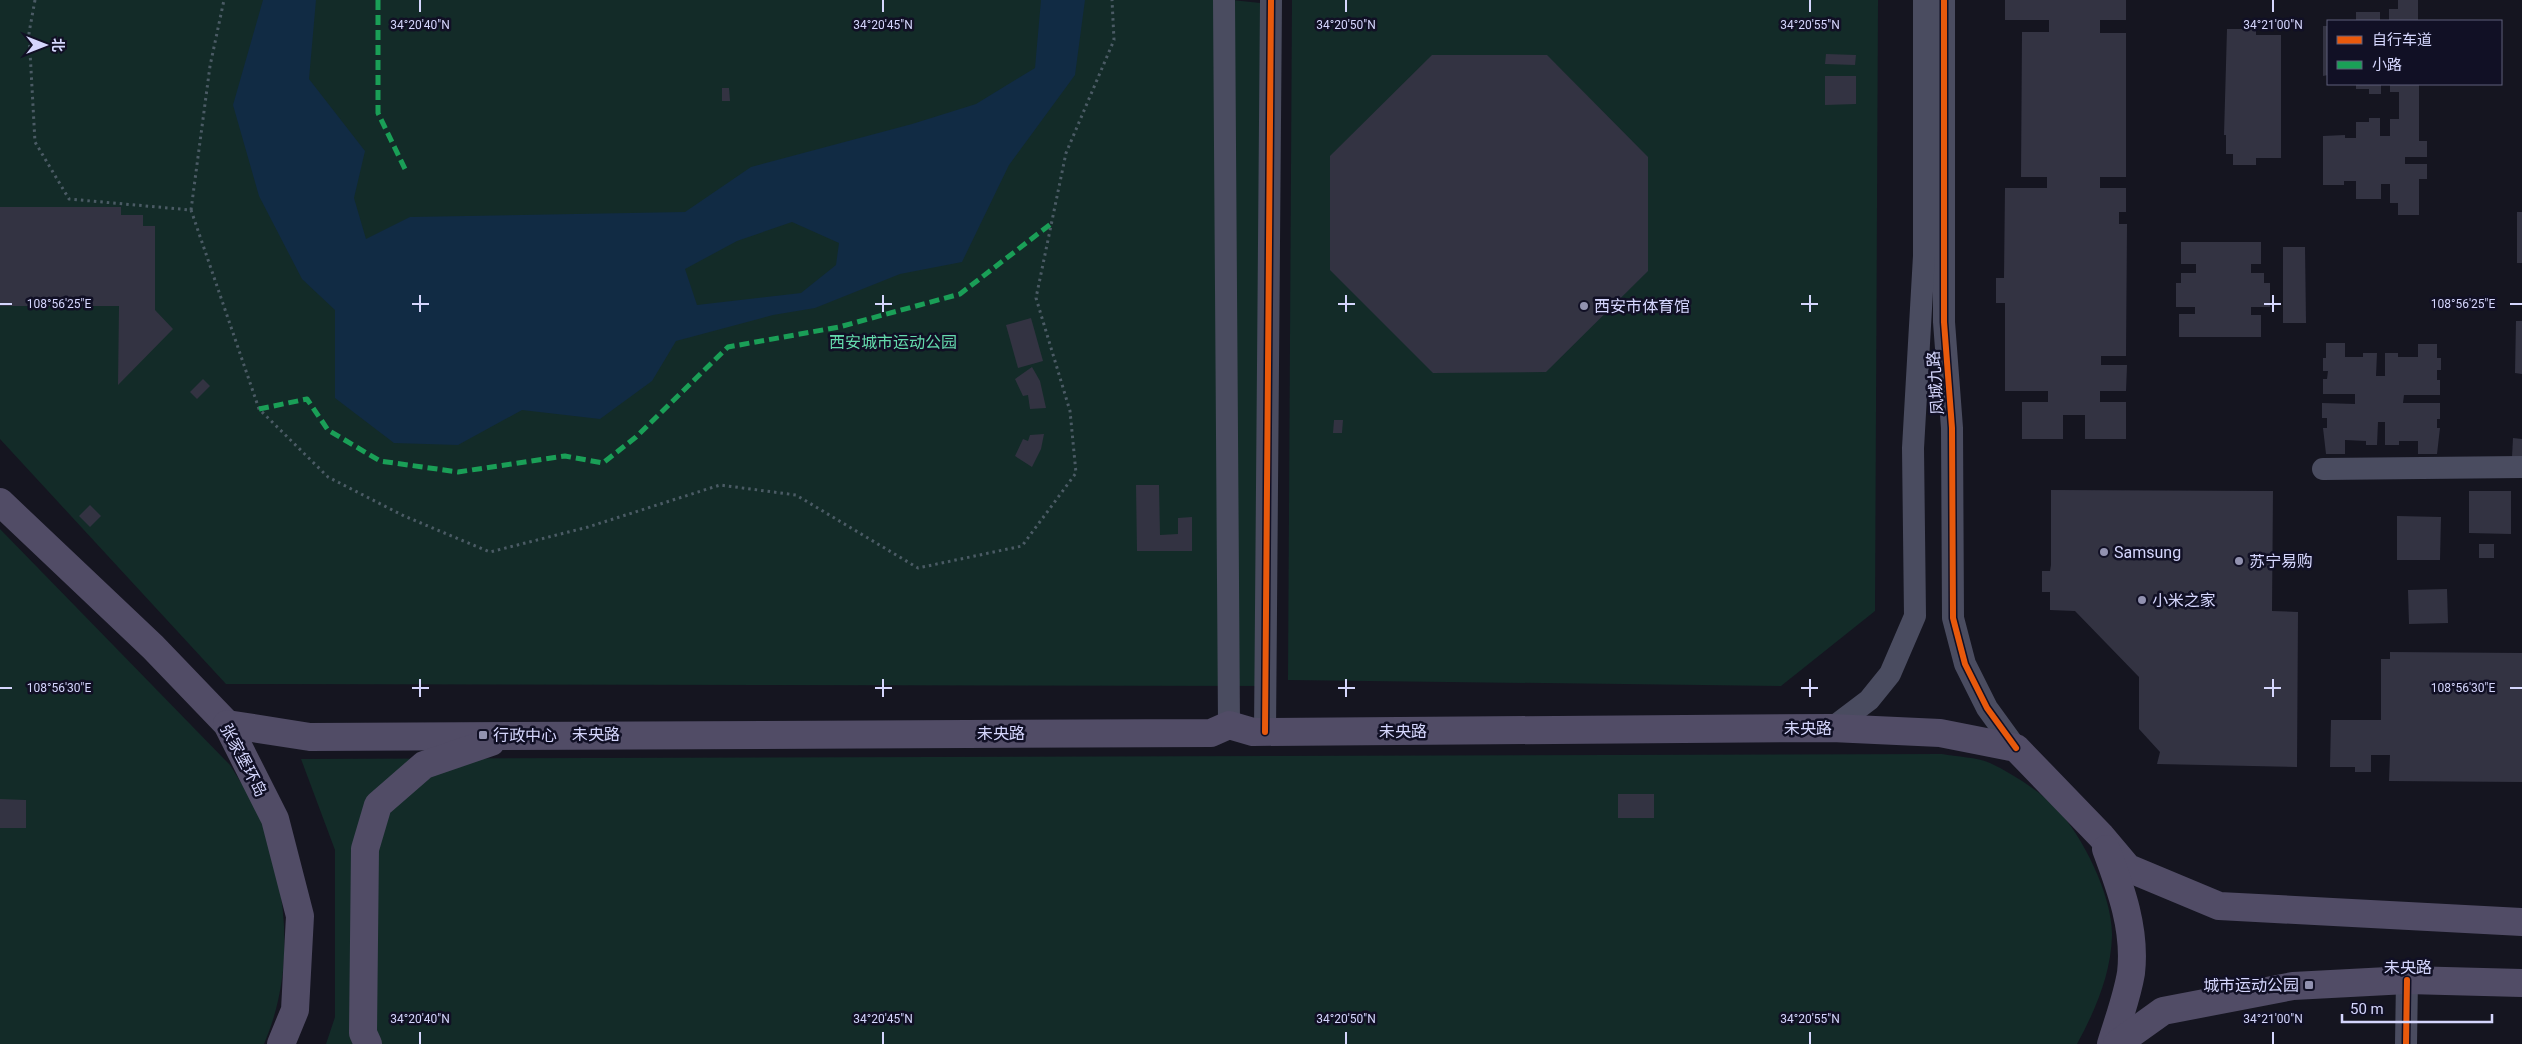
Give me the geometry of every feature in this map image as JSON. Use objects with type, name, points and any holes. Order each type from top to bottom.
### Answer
[{"type":"main road","name":"张家堡环岛","points":[[0,502],[153,647],[227,724],[275,819],[300,916],[295,1010],[282,1044]]},
{"type":"main road","name":"未央路","points":[[227,724],[310,737],[1211,733],[1229,725],[1253,732],[1832,728],[1940,733],[2016,748]]},
{"type":"main road","points":[[368,1044],[363,1033],[365,848],[378,805],[424,765],[514,735]]},
{"type":"main road","points":[[2016,748],[2101,836],[2128,868],[2219,906],[2522,922]]},
{"type":"main road","points":[[2101,836],[2122,893],[2131,931],[2131,973],[2111,1044]]},
{"type":"main road","name":"未央路","points":[[2117,1044],[2163,1011],[2293,986],[2407,980],[2522,983]]},
{"type":"street","points":[[1224,0],[1229,725]]},
{"type":"street","points":[[1265,732],[1271,0]]},
{"type":"street","name":"凤城九路","points":[[1832,728],[1869,700],[1890,674],[1915,616],[1913,448],[1924,256],[1924,0]]},
{"type":"street","name":"凤城九路","points":[[1944,0],[1944,322],[1952,428],[1953,618],[1965,664],[1987,708],[2016,748]]},
{"type":"street","points":[[2323,468],[2522,467]]},
{"type":"street","points":[[2406,1044],[2407,980]]},
{"type":"path","points":[[35,0],[29,33],[35,142],[69,199],[191,210]]},
{"type":"path","points":[[224,0],[210,66],[191,210],[259,409],[328,476],[404,516],[490,552],[588,527],[720,485],[796,495],[918,568],[1022,546],[1076,473],[1070,411],[1036,298],[1066,153],[1114,40],[1112,0]]},
{"type":"green space","name":"西安城市运动公园","points":[[0,0],[1232,0],[1278,5],[1276,686],[226,684],[0,439]]},
{"type":"green space","name":"西安市体育馆","points":[[1292,0],[1878,0],[1875,611],[1781,686],[1288,680]]},
{"type":"green space","points":[[0,529],[230,765],[248,793],[268,839],[276,868],[284,927],[281,987],[274,1016],[264,1044],[0,1044]]},
{"type":"green space","points":[[1942,754],[1973,758],[1990,763],[2025,783],[2049,801],[2076,834],[2094,868],[2102,886],[2111,920],[2111,950],[2101,992],[2077,1044],[326,1044],[335,1017],[335,850],[301,759]]},
{"type":"water","points":[[263,0],[316,0],[309,79],[365,151],[354,198],[366,239],[410,217],[685,212],[751,167],[912,124],[976,104],[1035,68],[1041,0],[1085,0],[1075,75],[1009,165],[962,262],[900,274],[815,308],[773,315],[676,341],[652,381],[600,419],[522,410],[458,445],[394,443],[335,398],[335,310],[302,279],[259,196],[233,105]],"holes":[[[792,222],[839,243],[836,265],[801,293],[697,305],[685,269],[737,241]]]},
{"type":"building","points":[[2005,0],[2126,0],[2126,20],[2100,20],[2100,33],[2126,33],[2126,177],[2100,177],[2100,188],[2126,188],[2126,212],[2119,212],[2119,224],[2127,224],[2126,356],[2101,356],[2101,365],[2127,365],[2126,391],[2100,391],[2100,402],[2126,402],[2126,439],[2085,439],[2085,415],[2063,415],[2063,439],[2022,439],[2022,402],[2048,402],[2048,391],[2005,391],[2005,303],[1996,303],[1996,278],[2004,278],[2005,188],[2047,188],[2047,177],[2021,177],[2022,32],[2049,32],[2049,20],[2005,20]]},
{"type":"building","points":[[2398,0],[2418,0],[2418,20],[2389,20],[2389,9],[2398,9]]},
{"type":"building","points":[[2356,12],[2380,12],[2380,20],[2356,20]]},
{"type":"building","points":[[2323,26],[2327,26],[2327,75],[2323,76]]},
{"type":"building","points":[[2227,29],[2256,29],[2256,35],[2281,35],[2281,158],[2256,158],[2256,165],[2233,165],[2233,154],[2226,154],[2226,135],[2224,135]]},
{"type":"building","points":[[1826,54],[1856,55],[1855,65],[1825,64]]},
{"type":"building","points":[[1432,55],[1547,55],[1648,157],[1648,271],[1546,372],[1433,373],[1330,270],[1330,156]]},
{"type":"building","points":[[1825,76],[1856,76],[1856,104],[1825,105]]},
{"type":"building","points":[[2356,85],[2381,85],[2381,94],[2369,94],[2369,89],[2356,89]]},
{"type":"building","points":[[2390,85],[2419,85],[2419,141],[2427,141],[2427,157],[2405,157],[2405,164],[2427,164],[2427,179],[2419,179],[2419,215],[2398,215],[2398,203],[2390,203],[2390,184],[2381,184],[2381,199],[2356,199],[2356,181],[2344,181],[2344,185],[2323,185],[2323,136],[2345,135],[2345,138],[2356,138],[2356,122],[2369,122],[2369,118],[2380,118],[2380,136],[2390,136],[2390,119],[2399,119],[2399,92],[2390,92]]},
{"type":"building","points":[[722,88],[729,88],[730,101],[722,101]]},
{"type":"building","points":[[0,207],[121,207],[121,215],[143,215],[143,226],[155,226],[155,310],[173,329],[118,385],[119,306],[0,306]]},
{"type":"building","points":[[2517,212],[2522,212],[2522,263],[2517,263]]},
{"type":"building","points":[[2181,242],[2261,242],[2261,264],[2251,264],[2251,273],[2264,273],[2264,283],[2270,283],[2270,307],[2251,307],[2251,315],[2261,315],[2261,337],[2179,337],[2179,314],[2195,314],[2195,307],[2176,307],[2176,283],[2181,283],[2181,273],[2196,273],[2196,264],[2181,264]]},
{"type":"building","points":[[2283,247],[2305,247],[2306,323],[2283,323]]},
{"type":"building","points":[[1031,318],[1043,361],[1018,368],[1006,325]]},
{"type":"building","points":[[2516,321],[2522,321],[2522,374],[2515,373]]},
{"type":"building","points":[[2326,343],[2345,343],[2345,357],[2363,357],[2363,353],[2377,353],[2376,376],[2385,376],[2385,353],[2398,353],[2398,357],[2418,357],[2418,344],[2437,344],[2437,358],[2441,358],[2441,370],[2437,370],[2437,380],[2440,380],[2440,395],[2404,395],[2403,403],[2440,403],[2440,419],[2437,419],[2437,428],[2440,428],[2437,454],[2418,454],[2418,441],[2399,441],[2399,445],[2385,445],[2385,422],[2378,422],[2377,445],[2366,445],[2366,441],[2345,440],[2345,454],[2326,454],[2323,428],[2327,428],[2327,418],[2322,418],[2322,403],[2355,404],[2355,394],[2323,394],[2323,379],[2327,379],[2328,371],[2323,371],[2323,358],[2326,358]]},
{"type":"building","points":[[1032,367],[1040,381],[1046,408],[1030,409],[1028,395],[1023,396],[1015,379]]},
{"type":"building","points":[[203,379],[210,386],[197,399],[190,392]]},
{"type":"building","points":[[1334,420],[1343,420],[1342,433],[1333,433]]},
{"type":"building","points":[[1044,434],[1041,449],[1032,467],[1015,456],[1023,439],[1028,441],[1030,435]]},
{"type":"building","points":[[2513,438],[2522,439],[2522,457],[2512,457]]},
{"type":"building","points":[[1136,485],[1159,485],[1160,535],[1178,534],[1178,518],[1192,517],[1192,551],[1137,551]]},
{"type":"building","points":[[2051,490],[2273,491],[2272,611],[2298,612],[2297,767],[2157,764],[2160,752],[2139,729],[2139,677],[2075,611],[2050,610],[2050,592],[2042,592],[2042,571],[2050,571],[2051,565]]},
{"type":"building","points":[[2469,491],[2511,491],[2511,534],[2469,533]]},
{"type":"building","points":[[90,505],[101,516],[90,527],[79,516]]},
{"type":"building","points":[[2397,516],[2441,517],[2440,560],[2397,560]]},
{"type":"building","points":[[2479,544],[2494,544],[2494,558],[2479,558]]},
{"type":"building","points":[[2447,589],[2448,623],[2409,624],[2408,590]]},
{"type":"building","points":[[2390,652],[2522,653],[2522,782],[2389,781],[2390,755],[2371,755],[2371,772],[2355,772],[2355,767],[2330,767],[2331,720],[2381,720],[2381,659],[2390,659]]},
{"type":"building","points":[[1618,794],[1654,794],[1654,818],[1618,818]]},
{"type":"building","points":[[0,799],[26,800],[26,828],[0,828]]},
{"type":"marked path","points":[[378,0],[378,113],[406,171]]},
{"type":"marked path","points":[[259,409],[307,399],[328,430],[380,461],[458,472],[565,456],[603,463],[636,437],[728,347],[839,327],[960,294],[1052,223]]},
{"type":"cycle path","points":[[1265,732],[1271,0]]},
{"type":"cycle path","points":[[1944,0],[1944,322],[1952,428],[1953,618],[1965,664],[1987,708],[2016,748]]},
{"type":"cycle path","points":[[2406,1044],[2407,980]]},
{"type":"place","name":"西安市体育馆","points":[[1584,306]]},
{"type":"place","name":"Samsung","points":[[2104,552]]},
{"type":"place","name":"苏宁易购","points":[[2239,561]]},
{"type":"place","name":"小米之家","points":[[2142,600]]},
{"type":"place","name":"行政中心","points":[[483,735]]},
{"type":"place","name":"城市运动公园","points":[[2309,985]]}]
